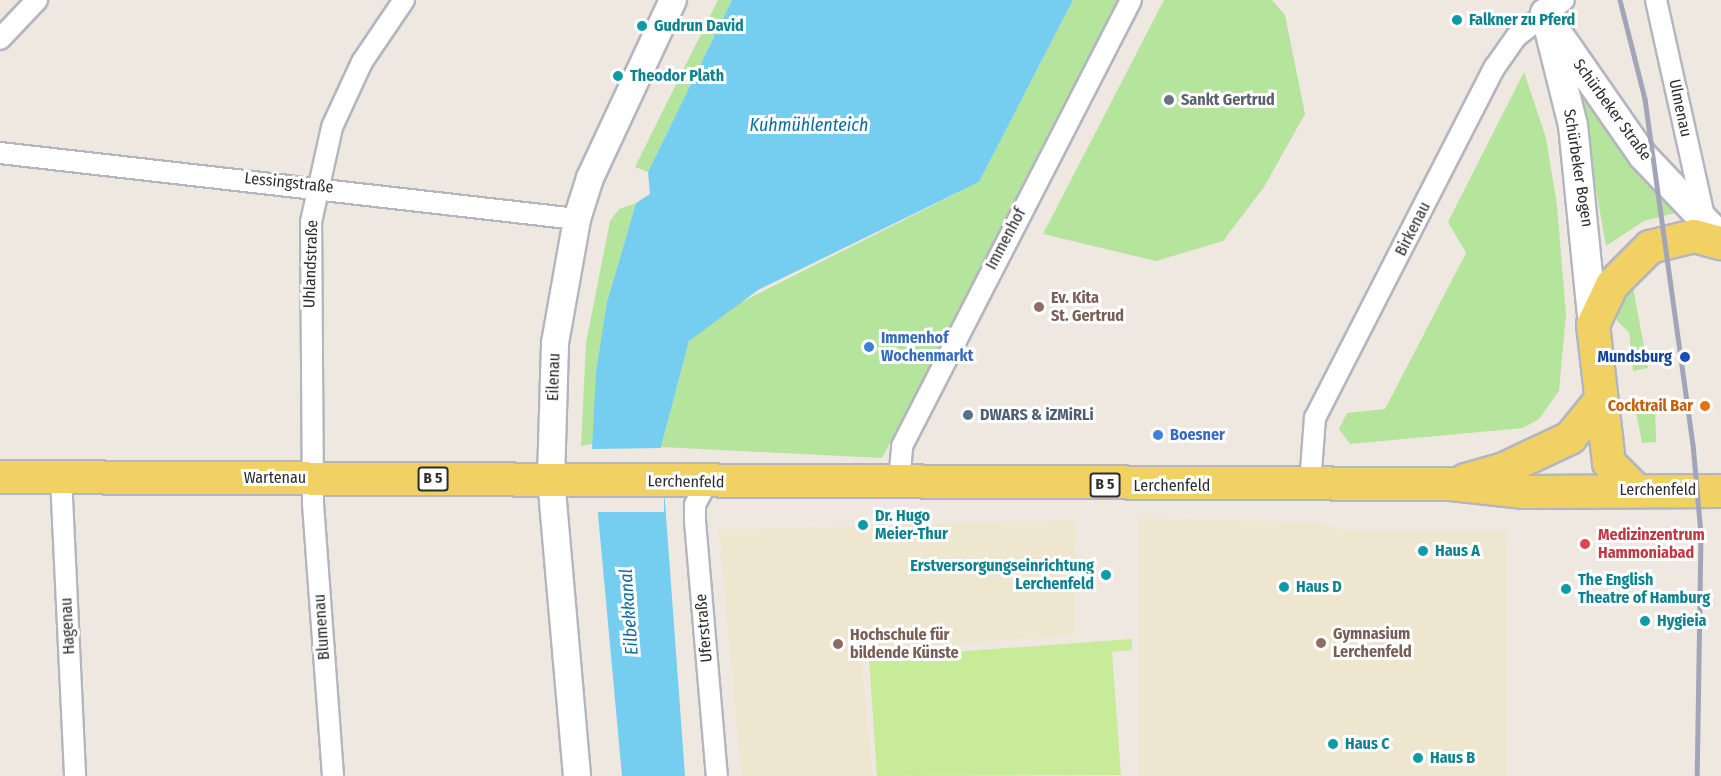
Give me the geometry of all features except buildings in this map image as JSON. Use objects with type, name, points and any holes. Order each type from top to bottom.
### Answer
[{"type":"main road","name":"Schürbeker Straße","points":[[1549,4],[1643,156],[1704,216],[1721,238]]},
{"type":"main road","name":"Schürbeker Bogen","points":[[1549,4],[1576,147],[1599,402],[1608,463],[1636,490]]},
{"type":"main road","name":"Schürbeker Bogen","points":[[1593,325],[1612,285],[1650,247],[1694,236],[1721,243]]},
{"type":"main road","name":"B 5","points":[[1451,484],[1547,451],[1570,438],[1599,402]]},
{"type":"main road","name":"Wartenau","points":[[0,477],[551,479]]},
{"type":"main road","name":"Lerchenfeld","points":[[551,479],[663,482],[1451,484],[1525,492],[1721,491]]},
{"type":"street","points":[[0,39],[37,0]]},
{"type":"street","name":"Uhlandstraße","points":[[316,478],[308,278],[319,186],[332,127],[362,62],[404,0]]},
{"type":"street","name":"Eilenau","points":[[577,776],[551,479],[555,343],[577,219],[590,178],[674,0]]},
{"type":"street","name":"Immenhof","points":[[899,483],[902,446],[1131,0]]},
{"type":"street","name":"Ulmenau","points":[[1656,0],[1704,216]]},
{"type":"street","name":"Birkenau","points":[[1310,484],[1319,408],[1495,67],[1517,36],[1549,4]]},
{"type":"street","name":"Lessingstraße","points":[[0,153],[319,186],[577,219]]},
{"type":"street","name":"Hagenau","points":[[61,477],[75,776]]},
{"type":"street","name":"Blumenau","points":[[316,478],[313,503],[333,776]]},
{"type":"street","name":"Uferstraße","points":[[707,482],[695,505],[695,522],[717,776]]},
{"type":"shaded area","name":"Gymnasium Lerchenfeld","points":[[1139,518],[1319,523],[1339,530],[1507,531],[1506,776],[1139,776]]},
{"type":"shaded area","name":"Hochschule für bildende Künste","points":[[1076,520],[1074,635],[861,652],[872,776],[742,776],[719,530]]},
{"type":"green space","points":[[718,0],[732,0],[648,172],[635,167]]},
{"type":"green space","points":[[1073,0],[1122,0],[882,458],[661,447],[689,341],[722,312],[979,182]]},
{"type":"green space","points":[[1164,0],[1272,0],[1285,15],[1305,114],[1264,187],[1223,241],[1156,261],[1043,234]]},
{"type":"green space","points":[[1524,72],[1546,138],[1557,205],[1566,314],[1559,391],[1539,419],[1523,428],[1350,444],[1339,429],[1347,413],[1385,409],[1466,253],[1448,222]]},
{"type":"green space","points":[[1578,87],[1621,149],[1674,208],[1675,213],[1644,221],[1606,246]]},
{"type":"green space","points":[[636,203],[607,302],[592,444],[581,446],[586,343],[610,221],[619,209]]},
{"type":"green space","points":[[1632,282],[1648,368],[1633,371],[1629,332],[1617,321],[1617,313]]},
{"type":"green space","points":[[1648,399],[1655,403],[1656,442],[1642,443],[1635,407]]},
{"type":"green space","points":[[1132,639],[1132,650],[1112,652],[1121,775],[877,776],[869,658]]},
{"type":"water","name":"Kuhmühlenteich","points":[[732,0],[1073,0],[979,182],[758,290],[689,341],[661,447],[685,776],[622,776],[592,448],[596,373],[607,302],[636,203],[650,194],[648,172]]},
{"type":"pier","points":[[664,448],[664,512],[595,512],[590,449]]},
{"type":"railway","points":[[1620,0],[1645,99],[1693,444],[1701,534],[1697,776]]},
{"type":"place","name":"Falkner zu Pferd","points":[[1457,20]]},
{"type":"place","name":"Gudrun David","points":[[642,26]]},
{"type":"place","name":"Theodor Plath","points":[[618,76]]},
{"type":"place","name":"Sankt Gertrud","points":[[1169,100]]},
{"type":"place","name":"Ev. Kita St. Gertrud","points":[[1039,307]]},
{"type":"place","name":"Immenhof Wochenmarkt","points":[[869,347]]},
{"type":"place","name":"Mundsburg","points":[[1685,357]]},
{"type":"place","name":"Cocktrail Bar","points":[[1705,406]]},
{"type":"place","name":"DWARS & iZMiRLi","points":[[968,415]]},
{"type":"place","name":"Boesner","points":[[1158,435]]},
{"type":"place","name":"Dr. Hugo Meier-Thur","points":[[863,525]]},
{"type":"place","name":"Medizinzentrum Hammoniabad","points":[[1585,544]]},
{"type":"place","name":"Haus A","points":[[1423,551]]},
{"type":"place","name":"Erstversorgungseinrichtung Lerchenfeld","points":[[1106,575]]},
{"type":"place","name":"Haus D","points":[[1284,587]]},
{"type":"place","name":"The English Theatre of Hamburg","points":[[1566,589]]},
{"type":"place","name":"Hygieia","points":[[1645,621]]},
{"type":"place","name":"Gymnasium Lerchenfeld","points":[[1321,643]]},
{"type":"place","name":"Hochschule für bildende Künste","points":[[838,644]]},
{"type":"place","name":"Haus C","points":[[1333,744]]},
{"type":"place","name":"Haus B","points":[[1418,758]]},
{"type":"water label","name":"Eilbekkanal","points":[[629,612]]}]
